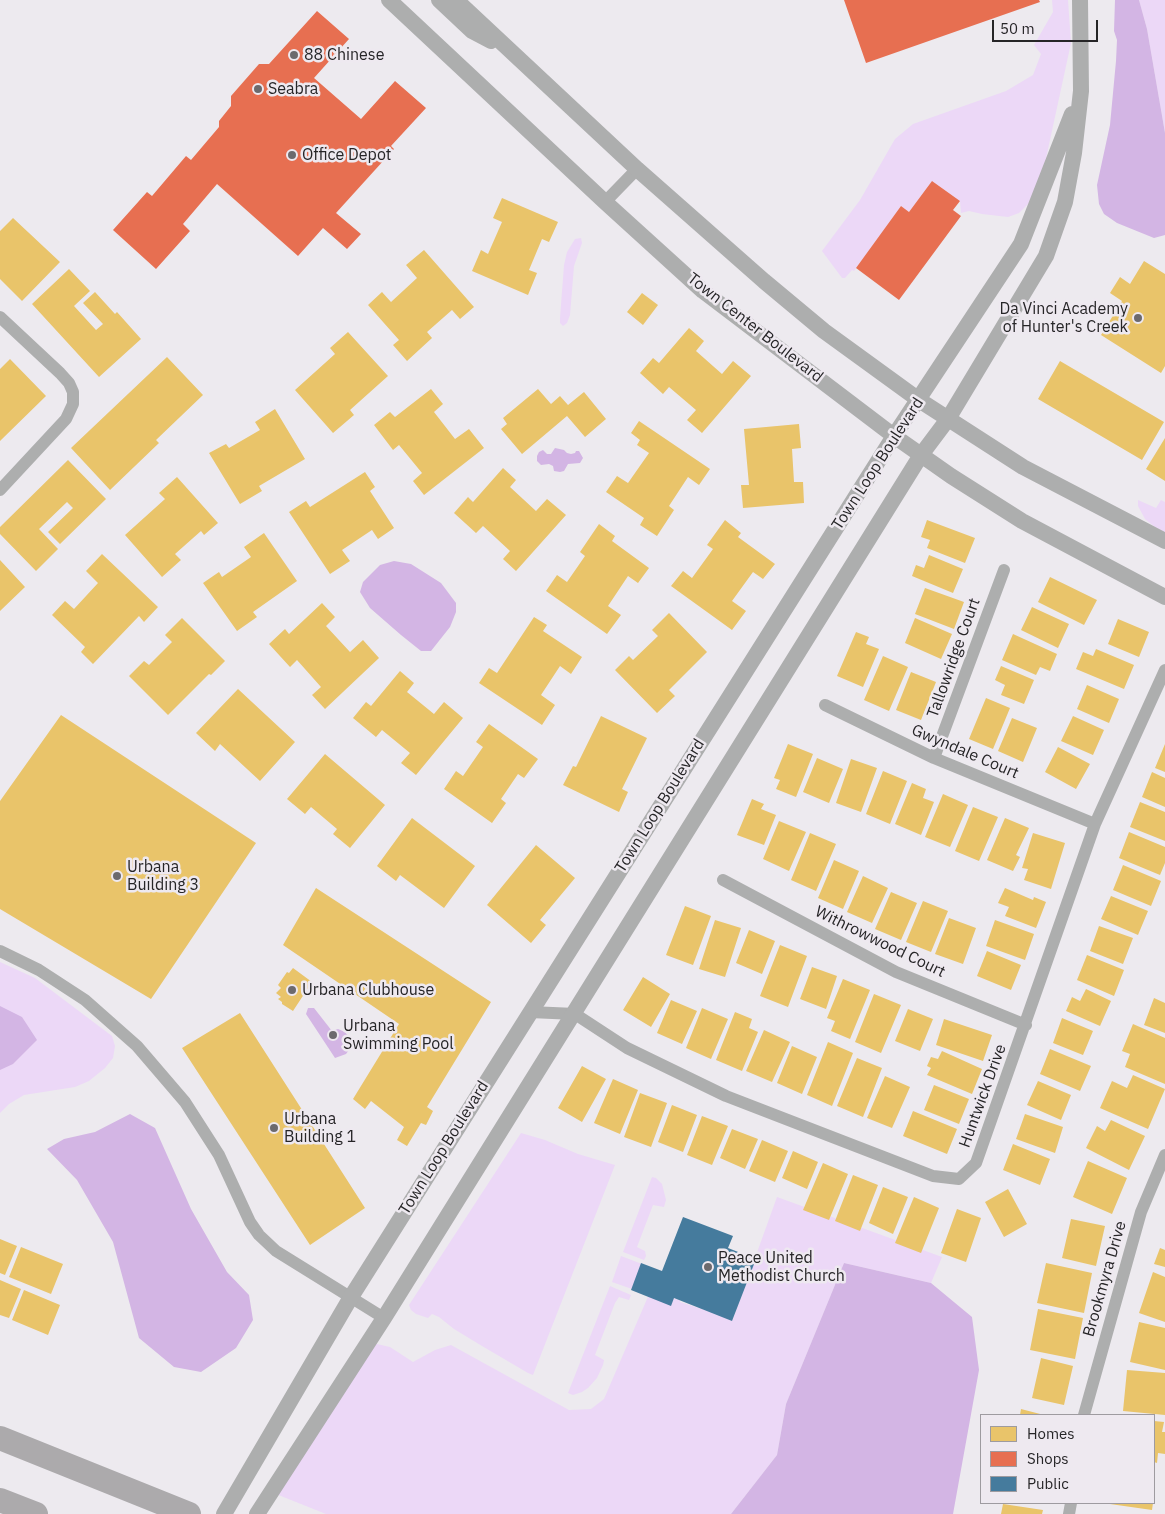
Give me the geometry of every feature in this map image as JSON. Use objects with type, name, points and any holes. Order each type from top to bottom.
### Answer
[{"type":"highway","points":[[0,1438],[184,1512]]},
{"type":"highway","points":[[0,1500],[36,1514]]},
{"type":"street","name":"Town Center Boulevard","points":[[389,0],[703,291],[921,455],[1022,521],[1165,597]]},
{"type":"street","points":[[439,0],[472,31],[511,52]]},
{"type":"street","points":[[456,0],[637,169],[764,282],[824,331],[919,400],[1023,467],[1165,541]]},
{"type":"street","name":"Town Loop Boulevard","points":[[257,1514],[384,1318],[921,455],[948,419],[1046,256],[1065,202],[1074,153],[1080,91],[1080,0]]},
{"type":"street","name":"Town Loop Boulevard","points":[[224,1514],[351,1297],[894,436],[1021,244],[1056,158],[1080,91]]},
{"type":"street","points":[[605,202],[637,169]]},
{"type":"street","points":[[0,317],[69,383],[73,392],[73,404],[66,419],[0,490]]},
{"type":"street","name":"Tallowridge Court","points":[[934,758],[1004,570]]},
{"type":"street","name":"Huntwick Drive","points":[[574,1014],[627,1048],[726,1096],[933,1176],[958,1178],[976,1163],[1095,824],[1165,670]]},
{"type":"street","name":"Gwyndale Court","points":[[825,705],[934,758],[1095,824]]},
{"type":"street","name":"Withrowwood Court","points":[[723,880],[896,972],[1026,1025]]},
{"type":"street","points":[[0,951],[39,970],[85,1000],[137,1046],[185,1102],[219,1155],[250,1222],[259,1235],[276,1251],[384,1318]]},
{"type":"street","points":[[530,1012],[574,1014]]},
{"type":"street","name":"Brookmyra Drive","points":[[1084,1414],[1141,1212],[1165,1155]]},
{"type":"shaded area","points":[[1052,0],[1068,0],[1071,43],[1045,163],[1030,202],[1019,213],[1008,217],[969,211],[961,213],[960,201],[932,181],[909,212],[901,206],[854,271],[852,270],[845,278],[842,278],[822,251],[860,200],[895,139],[913,124],[1006,91],[1033,75],[1041,54],[1034,45],[1053,12]]},
{"type":"shaded area","points":[[1115,0],[1139,0],[1147,29],[1165,133],[1165,235],[1154,238],[1117,223],[1104,214],[1099,204],[1097,185],[1110,125],[1116,61],[1117,40],[1114,31]]},
{"type":"shaded area","points":[[1139,0],[1165,0],[1165,133],[1147,29]]},
{"type":"shaded area","points":[[581,238],[582,243],[574,266],[570,315],[567,323],[563,326],[560,323],[560,318],[564,265],[567,252],[575,239]]},
{"type":"shaded area","points":[[555,448],[571,454],[579,451],[583,458],[580,463],[568,464],[564,471],[560,472],[554,471],[553,466],[549,464],[541,465],[537,461],[539,452],[543,450],[547,454],[551,454]]},
{"type":"shaded area","points":[[1138,500],[1156,508],[1161,500],[1165,502],[1165,532],[1156,528],[1145,519],[1138,506]]},
{"type":"shaded area","points":[[394,561],[411,564],[441,583],[456,603],[456,612],[450,627],[431,651],[421,651],[401,635],[370,608],[360,592],[363,582],[380,565]]},
{"type":"shaded area","points":[[0,962],[35,978],[112,1036],[115,1046],[113,1058],[105,1068],[89,1081],[75,1087],[24,1095],[9,1104],[0,1113]]},
{"type":"shaded area","points":[[0,1006],[22,1017],[37,1040],[13,1064],[0,1070]]},
{"type":"shaded area","name":"Urbana Swimming Pool","points":[[308,1008],[314,1008],[332,1031],[338,1029],[345,1032],[350,1038],[352,1046],[346,1054],[335,1058],[306,1014]]},
{"type":"shaded area","points":[[130,1114],[155,1128],[191,1209],[227,1272],[249,1295],[253,1320],[236,1348],[201,1372],[174,1367],[139,1338],[113,1242],[77,1180],[47,1149],[64,1139],[95,1132]]},
{"type":"shaded area","points":[[521,1133],[545,1140],[578,1154],[615,1165],[533,1375],[454,1329],[439,1317],[432,1314],[428,1318],[416,1314],[409,1305]]},
{"type":"shaded area","points":[[652,1177],[662,1184],[666,1200],[664,1207],[653,1205],[637,1247],[645,1251],[646,1256],[644,1260],[623,1252]]},
{"type":"shaded area","points":[[777,1197],[942,1257],[931,1283],[844,1263],[786,1404],[777,1455],[731,1514],[326,1514],[271,1492],[368,1342],[390,1347],[413,1362],[435,1350],[451,1345],[569,1410],[591,1409],[604,1399],[650,1292],[680,1300],[680,1302],[733,1319]]},
{"type":"shaded area","points":[[621,1256],[642,1264],[632,1289],[612,1282]]},
{"type":"shaded area","points":[[844,1263],[931,1283],[972,1317],[979,1370],[953,1514],[731,1514],[777,1455],[786,1404]]},
{"type":"shaded area","points":[[610,1286],[631,1295],[629,1300],[619,1297],[615,1303],[595,1355],[604,1360],[597,1378],[588,1388],[573,1395],[568,1393]]},
{"type":"building: Homes","points":[[502,198],[558,222],[549,242],[542,239],[529,270],[537,273],[528,295],[472,271],[481,250],[488,254],[502,222],[493,218]]},
{"type":"building: Homes","points":[[13,218],[60,262],[22,301],[0,279],[0,231]]},
{"type":"building: Homes","points":[[424,250],[474,307],[460,319],[452,310],[427,332],[432,338],[407,361],[393,345],[399,340],[368,305],[382,292],[391,302],[417,278],[406,265]]},
{"type":"building: Homes","name":"Da Vinci Academy of Hunter's Creek","points":[[1144,261],[1165,274],[1165,366],[1161,373],[1101,335],[1122,301],[1110,293],[1120,277],[1130,284]]},
{"type":"building: Homes","points":[[69,269],[90,291],[74,306],[96,330],[103,324],[83,303],[95,292],[115,314],[117,312],[141,339],[99,377],[32,304]]},
{"type":"building: Homes","points":[[642,293],[658,305],[643,325],[627,312]]},
{"type":"building: Homes","points":[[689,328],[704,341],[696,351],[722,374],[733,361],[751,376],[702,433],[687,420],[696,410],[669,387],[663,394],[640,373],[653,358],[659,363]]},
{"type":"building: Homes","points":[[348,332],[388,376],[350,410],[354,415],[333,433],[295,390],[335,354],[330,348]]},
{"type":"building: Homes","points":[[167,357],[203,395],[156,440],[159,443],[110,490],[71,448]]},
{"type":"building: Homes","points":[[10,359],[46,396],[0,441],[0,369]]},
{"type":"building: Homes","points":[[1060,361],[1164,422],[1142,460],[1038,399]]},
{"type":"building: Homes","points":[[431,389],[443,404],[434,412],[455,439],[469,429],[484,448],[424,495],[413,481],[422,473],[399,445],[393,450],[374,425],[390,412],[395,417]]},
{"type":"building: Homes","points":[[538,389],[551,404],[560,396],[568,405],[584,392],[606,419],[585,437],[567,416],[522,454],[501,429],[507,424],[503,418]]},
{"type":"building: Homes","points":[[275,409],[305,459],[259,486],[262,491],[240,504],[209,453],[226,444],[229,448],[260,430],[255,422]]},
{"type":"building: Homes","points":[[639,421],[710,469],[699,485],[688,477],[669,506],[674,510],[657,536],[640,525],[644,518],[606,492],[617,476],[628,483],[649,453],[637,445],[640,440],[631,433]]},
{"type":"building: Homes","points":[[799,424],[801,448],[792,449],[794,482],[803,482],[804,503],[743,508],[741,485],[749,485],[744,429]]},
{"type":"building: Homes","points":[[1165,438],[1165,481],[1146,469]]},
{"type":"building: Homes","points":[[68,460],[106,499],[60,544],[48,532],[73,508],[67,502],[39,529],[58,549],[36,571],[0,534],[0,527]]},
{"type":"building: Homes","points":[[503,468],[516,480],[510,487],[536,511],[547,499],[566,515],[516,571],[503,559],[510,551],[483,526],[476,533],[454,513],[468,497],[473,502]]},
{"type":"building: Homes","points":[[365,472],[375,487],[370,491],[394,528],[378,539],[372,530],[342,550],[350,561],[330,574],[289,512],[306,501],[310,507]]},
{"type":"building: Homes","points":[[177,477],[218,523],[204,535],[201,531],[175,554],[181,560],[162,577],[125,535],[165,499],[159,493]]},
{"type":"building: Homes","points":[[725,520],[741,533],[738,537],[775,564],[763,579],[753,572],[732,601],[746,611],[732,630],[671,586],[683,571],[692,578],[713,549],[707,545]]},
{"type":"building: Homes","points":[[927,520],[975,538],[965,563],[927,548],[930,540],[921,537]]},
{"type":"building: Homes","points":[[599,524],[615,536],[612,541],[649,568],[638,583],[628,576],[608,606],[621,615],[607,634],[546,591],[557,575],[567,582],[585,556],[580,552]]},
{"type":"building: Homes","points":[[264,533],[297,581],[253,612],[257,617],[237,631],[203,583],[219,572],[222,577],[251,557],[244,547]]},
{"type":"building: Homes","points":[[102,554],[158,607],[144,622],[139,616],[93,664],[81,652],[85,647],[52,615],[65,601],[74,609],[98,583],[86,571]]},
{"type":"building: Homes","points":[[929,555],[963,569],[953,593],[912,576],[916,565],[924,568]]},
{"type":"building: Homes","points":[[0,560],[25,587],[0,611]]},
{"type":"building: Homes","points":[[1050,577],[1097,600],[1084,625],[1038,602]]},
{"type":"building: Homes","points":[[925,588],[964,602],[954,629],[915,614]]},
{"type":"building: Homes","points":[[322,603],[335,617],[326,626],[350,652],[363,640],[379,658],[325,709],[312,695],[321,687],[297,660],[290,667],[269,644],[285,629],[289,634]]},
{"type":"building: Homes","points":[[1032,607],[1069,624],[1058,648],[1021,630]]},
{"type":"building: Homes","points":[[669,613],[707,652],[669,690],[675,696],[657,713],[615,670],[629,656],[633,660],[658,636],[652,630]]},
{"type":"building: Homes","points":[[534,617],[547,625],[543,631],[582,657],[571,674],[560,666],[541,695],[555,705],[542,725],[479,683],[489,668],[497,673]]},
{"type":"building: Homes","points":[[182,618],[225,661],[211,675],[209,674],[168,715],[129,676],[144,661],[149,665],[172,642],[165,635]]},
{"type":"building: Homes","points":[[915,618],[952,634],[941,659],[905,643]]},
{"type":"building: Homes","points":[[1118,619],[1149,632],[1139,657],[1108,644]]},
{"type":"building: Homes","points":[[856,632],[869,637],[866,644],[879,649],[863,687],[837,676]]},
{"type":"building: Homes","points":[[1013,634],[1057,654],[1050,671],[1040,667],[1036,675],[1002,660]]},
{"type":"building: Homes","points":[[1096,649],[1134,665],[1124,689],[1076,669],[1083,652],[1093,656]]},
{"type":"building: Homes","points":[[883,656],[908,667],[889,711],[864,700]]},
{"type":"building: Homes","points":[[1001,666],[1034,680],[1024,704],[1001,695],[1005,685],[995,680]]},
{"type":"building: Homes","points":[[400,671],[414,683],[407,692],[434,714],[444,702],[463,718],[416,775],[401,763],[410,753],[382,730],[376,737],[353,718],[366,702],[371,706]]},
{"type":"building: Homes","points":[[911,672],[936,682],[921,720],[896,710]]},
{"type":"building: Homes","points":[[1087,685],[1119,699],[1109,723],[1077,709]]},
{"type":"building: Homes","points":[[238,689],[295,742],[260,781],[220,744],[215,751],[196,733]]},
{"type":"building: Homes","points":[[986,698],[1010,708],[993,749],[969,739]]},
{"type":"building: Homes","name":"Urbana Building 3","points":[[61,715],[256,843],[151,999],[0,909],[0,801]]},
{"type":"building: Homes","points":[[601,716],[647,738],[622,789],[628,792],[619,812],[563,785],[573,766],[576,767]]},
{"type":"building: Homes","points":[[1073,716],[1104,730],[1093,755],[1061,741]]},
{"type":"building: Homes","points":[[1012,718],[1037,728],[1023,762],[998,751]]},
{"type":"building: Homes","points":[[489,724],[538,759],[524,778],[518,774],[501,799],[506,803],[492,823],[444,789],[456,771],[463,776],[483,747],[476,742]]},
{"type":"building: Homes","points":[[788,744],[813,754],[796,797],[776,789],[780,780],[774,778]]},
{"type":"building: Homes","points":[[1165,744],[1165,772],[1155,768]]},
{"type":"building: Homes","points":[[1058,747],[1090,764],[1076,789],[1045,772]]},
{"type":"building: Homes","points":[[325,754],[385,805],[350,848],[333,834],[337,829],[311,807],[305,814],[287,799]]},
{"type":"building: Homes","points":[[817,758],[843,769],[829,803],[803,792]]},
{"type":"building: Homes","points":[[851,759],[877,768],[861,812],[836,803]]},
{"type":"building: Homes","points":[[883,771],[907,781],[890,824],[866,814]]},
{"type":"building: Homes","points":[[1152,772],[1165,778],[1165,807],[1142,797]]},
{"type":"building: Homes","points":[[912,783],[926,789],[923,798],[934,802],[921,835],[895,824]]},
{"type":"building: Homes","points":[[943,794],[968,805],[950,847],[925,837]]},
{"type":"building: Homes","points":[[752,799],[764,804],[761,809],[776,815],[764,845],[737,835]]},
{"type":"building: Homes","points":[[1140,802],[1165,812],[1165,841],[1130,827]]},
{"type":"building: Homes","points":[[973,807],[998,817],[979,861],[955,851]]},
{"type":"building: Homes","points":[[412,818],[475,866],[444,908],[400,875],[396,881],[377,866]]},
{"type":"building: Homes","points":[[1005,818],[1029,828],[1016,855],[1020,857],[1013,871],[987,860]]},
{"type":"building: Homes","points":[[779,821],[806,832],[789,871],[763,859]]},
{"type":"building: Homes","points":[[1129,832],[1165,847],[1165,863],[1160,875],[1119,858]]},
{"type":"building: Homes","points":[[810,833],[836,844],[816,891],[791,880]]},
{"type":"building: Homes","points":[[1033,833],[1065,843],[1051,889],[1024,880],[1028,869],[1022,868]]},
{"type":"building: Homes","points":[[536,845],[575,878],[540,920],[546,925],[531,943],[487,905]]},
{"type":"building: Homes","points":[[834,860],[859,871],[843,909],[818,898]]},
{"type":"building: Homes","points":[[1123,865],[1161,881],[1151,906],[1113,890]]},
{"type":"building: Homes","points":[[863,876],[888,888],[872,923],[847,912]]},
{"type":"building: Homes","points":[[316,888],[491,1002],[427,1107],[433,1111],[426,1125],[421,1123],[407,1146],[397,1140],[404,1127],[371,1101],[365,1109],[353,1099],[399,1024],[283,945]]},
{"type":"building: Homes","points":[[1005,888],[1033,900],[1034,897],[1046,902],[1036,928],[1005,916],[1009,907],[998,903]]},
{"type":"building: Homes","points":[[891,892],[917,903],[901,940],[875,929]]},
{"type":"building: Homes","points":[[1111,896],[1148,911],[1138,935],[1101,919]]},
{"type":"building: Homes","points":[[923,901],[948,911],[931,952],[906,942]]},
{"type":"building: Homes","points":[[685,906],[711,916],[693,965],[666,955]]},
{"type":"building: Homes","points":[[949,918],[976,928],[963,964],[935,954]]},
{"type":"building: Homes","points":[[715,920],[741,928],[725,977],[699,969]]},
{"type":"building: Homes","points":[[995,920],[1034,934],[1025,960],[986,946]]},
{"type":"building: Homes","points":[[1099,926],[1133,938],[1123,964],[1090,951]]},
{"type":"building: Homes","points":[[749,930],[775,941],[762,974],[736,963]]},
{"type":"building: Homes","points":[[780,945],[807,956],[788,1007],[760,996]]},
{"type":"building: Homes","points":[[987,951],[1021,965],[1011,990],[977,976]]},
{"type":"building: Homes","points":[[1087,955],[1124,970],[1114,996],[1077,980]]},
{"type":"building: Homes","points":[[812,967],[837,976],[826,1009],[800,999]]},
{"type":"building: Homes","name":"Urbana Clubhouse","points":[[293,968],[312,982],[293,1011],[282,1004],[278,999],[281,997],[276,993],[281,988],[278,985],[287,972],[289,973]]},
{"type":"building: Homes","points":[[643,977],[670,994],[651,1027],[623,1010]]},
{"type":"building: Homes","points":[[843,979],[870,990],[850,1039],[831,1031],[835,1021],[827,1018]]},
{"type":"building: Homes","points":[[1086,989],[1111,1001],[1100,1026],[1066,1011],[1072,997],[1080,1001]]},
{"type":"building: Homes","points":[[874,994],[901,1005],[881,1053],[855,1042]]},
{"type":"building: Homes","points":[[1154,998],[1165,1003],[1165,1033],[1144,1025]]},
{"type":"building: Homes","points":[[671,1000],[697,1011],[682,1044],[657,1033]]},
{"type":"building: Homes","points":[[702,1008],[728,1019],[711,1059],[686,1048]]},
{"type":"building: Homes","points":[[908,1009],[933,1019],[920,1051],[895,1041]]},
{"type":"building: Homes","points":[[735,1012],[752,1019],[749,1028],[758,1032],[742,1071],[716,1060]]},
{"type":"building: Homes","name":"Urbana Building 1","points":[[240,1013],[365,1208],[310,1245],[182,1048]]},
{"type":"building: Homes","points":[[1062,1018],[1093,1031],[1083,1055],[1053,1043]]},
{"type":"building: Homes","points":[[944,1019],[992,1035],[983,1061],[936,1045]]},
{"type":"building: Homes","points":[[1133,1024],[1165,1038],[1165,1084],[1125,1067],[1130,1054],[1122,1051]]},
{"type":"building: Homes","points":[[764,1030],[790,1042],[772,1082],[746,1071]]},
{"type":"building: Homes","points":[[828,1042],[853,1053],[832,1106],[807,1095]]},
{"type":"building: Homes","points":[[792,1046],[817,1057],[802,1094],[777,1083]]},
{"type":"building: Homes","points":[[1050,1049],[1091,1066],[1080,1091],[1040,1074]]},
{"type":"building: Homes","points":[[942,1051],[982,1069],[972,1094],[927,1075],[931,1068],[927,1066],[931,1057],[938,1059]]},
{"type":"building: Homes","points":[[857,1058],[882,1068],[863,1117],[837,1106]]},
{"type":"building: Homes","points":[[582,1066],[606,1079],[582,1122],[558,1108]]},
{"type":"building: Homes","points":[[1133,1075],[1165,1089],[1148,1129],[1100,1108],[1112,1081],[1127,1088]]},
{"type":"building: Homes","points":[[885,1076],[910,1087],[892,1128],[867,1118]]},
{"type":"building: Homes","points":[[613,1079],[638,1090],[620,1134],[594,1123]]},
{"type":"building: Homes","points":[[1038,1081],[1071,1095],[1061,1120],[1027,1105]]},
{"type":"building: Homes","points":[[934,1085],[969,1099],[959,1124],[924,1110]]},
{"type":"building: Homes","points":[[640,1093],[667,1103],[651,1147],[624,1137]]},
{"type":"building: Homes","points":[[672,1105],[697,1115],[683,1152],[658,1142]]},
{"type":"building: Homes","points":[[913,1111],[957,1129],[947,1154],[903,1136]]},
{"type":"building: Homes","points":[[1025,1114],[1063,1127],[1055,1153],[1016,1139]]},
{"type":"building: Homes","points":[[702,1116],[728,1126],[712,1165],[687,1155]]},
{"type":"building: Homes","points":[[1111,1120],[1145,1136],[1129,1170],[1086,1148],[1097,1126],[1105,1131]]},
{"type":"building: Homes","points":[[732,1129],[758,1139],[745,1169],[720,1158]]},
{"type":"building: Homes","points":[[762,1140],[788,1151],[775,1182],[749,1171]]},
{"type":"building: Homes","points":[[1013,1144],[1050,1159],[1040,1185],[1003,1170]]},
{"type":"building: Homes","points":[[793,1151],[818,1162],[807,1189],[782,1178]]},
{"type":"building: Homes","points":[[1088,1161],[1127,1178],[1112,1214],[1073,1197]]},
{"type":"building: Homes","points":[[823,1163],[848,1174],[829,1220],[803,1210]]},
{"type":"building: Homes","points":[[853,1175],[878,1185],[860,1231],[835,1221]]},
{"type":"building: Homes","points":[[883,1187],[908,1197],[893,1234],[869,1223]]},
{"type":"building: Homes","points":[[1008,1189],[1027,1224],[1004,1237],[985,1202]]},
{"type":"building: Homes","points":[[914,1197],[939,1208],[921,1253],[895,1243]]},
{"type":"building: Homes","points":[[957,1209],[981,1218],[966,1262],[941,1253]]},
{"type":"building: Homes","points":[[1071,1219],[1105,1226],[1096,1266],[1062,1258]]},
{"type":"building: Homes","points":[[0,1239],[17,1246],[5,1275],[0,1273]]},
{"type":"building: Homes","points":[[21,1247],[63,1264],[51,1294],[9,1277]]},
{"type":"building: Homes","points":[[1160,1248],[1165,1250],[1165,1267],[1154,1264]]},
{"type":"building: Homes","points":[[1046,1263],[1092,1273],[1084,1313],[1037,1303]]},
{"type":"building: Homes","points":[[1153,1272],[1165,1277],[1165,1322],[1139,1313]]},
{"type":"building: Homes","points":[[0,1280],[21,1289],[9,1318],[0,1315]]},
{"type":"building: Homes","points":[[24,1290],[60,1305],[48,1335],[12,1320]]},
{"type":"building: Homes","points":[[1038,1309],[1083,1318],[1075,1359],[1030,1350]]},
{"type":"building: Homes","points":[[1139,1322],[1165,1328],[1165,1370],[1130,1362]]},
{"type":"building: Homes","points":[[1041,1358],[1073,1366],[1064,1405],[1032,1398]]},
{"type":"building: Homes","points":[[1127,1370],[1165,1373],[1165,1415],[1123,1411]]},
{"type":"building: Homes","points":[[1021,1409],[1040,1414],[1020,1414]]},
{"type":"building: Homes","points":[[1155,1421],[1164,1422],[1162,1432],[1165,1432],[1165,1454],[1158,1453],[1157,1463],[1155,1462]]},
{"type":"building: Homes","points":[[1003,1504],[1043,1510],[1042,1514],[1001,1514]]},
{"type":"building: Homes","points":[[1110,1504],[1153,1504],[1152,1510]]},
{"type":"building: Shops","points":[[844,0],[1039,0],[1040,2],[866,63]]},
{"type":"building: Shops","name":"Office Depot","points":[[317,11],[349,39],[314,78],[361,119],[395,81],[426,108],[391,146],[394,149],[336,213],[361,234],[347,249],[323,228],[298,256],[217,184],[183,224],[190,231],[156,269],[113,230],[147,192],[152,196],[186,156],[191,160],[219,127],[219,121],[231,106],[231,96],[259,64],[269,64]]},
{"type":"building: Shops","points":[[932,181],[960,201],[953,210],[961,216],[899,300],[856,268],[901,206],[909,212]]},
{"type":"building: Public","name":"Peace United Methodist Church","points":[[683,1217],[733,1236],[728,1248],[756,1259],[732,1321],[674,1298],[671,1306],[631,1290],[641,1263],[662,1271]]},
{"type":"place","name":"88 Chinese","points":[[294,55]]},
{"type":"place","name":"Seabra","points":[[258,89]]},
{"type":"place","name":"Office Depot","points":[[292,155]]},
{"type":"place","name":"Da Vinci Academy of Hunter's Creek","points":[[1138,318]]},
{"type":"place","name":"Urbana Building 3","points":[[117,876]]},
{"type":"place","name":"Urbana Clubhouse","points":[[292,990]]},
{"type":"place","name":"Urbana Swimming Pool","points":[[333,1035]]},
{"type":"place","name":"Urbana Building 1","points":[[274,1128]]},
{"type":"place","name":"Peace United Methodist Church","points":[[708,1267]]}]
